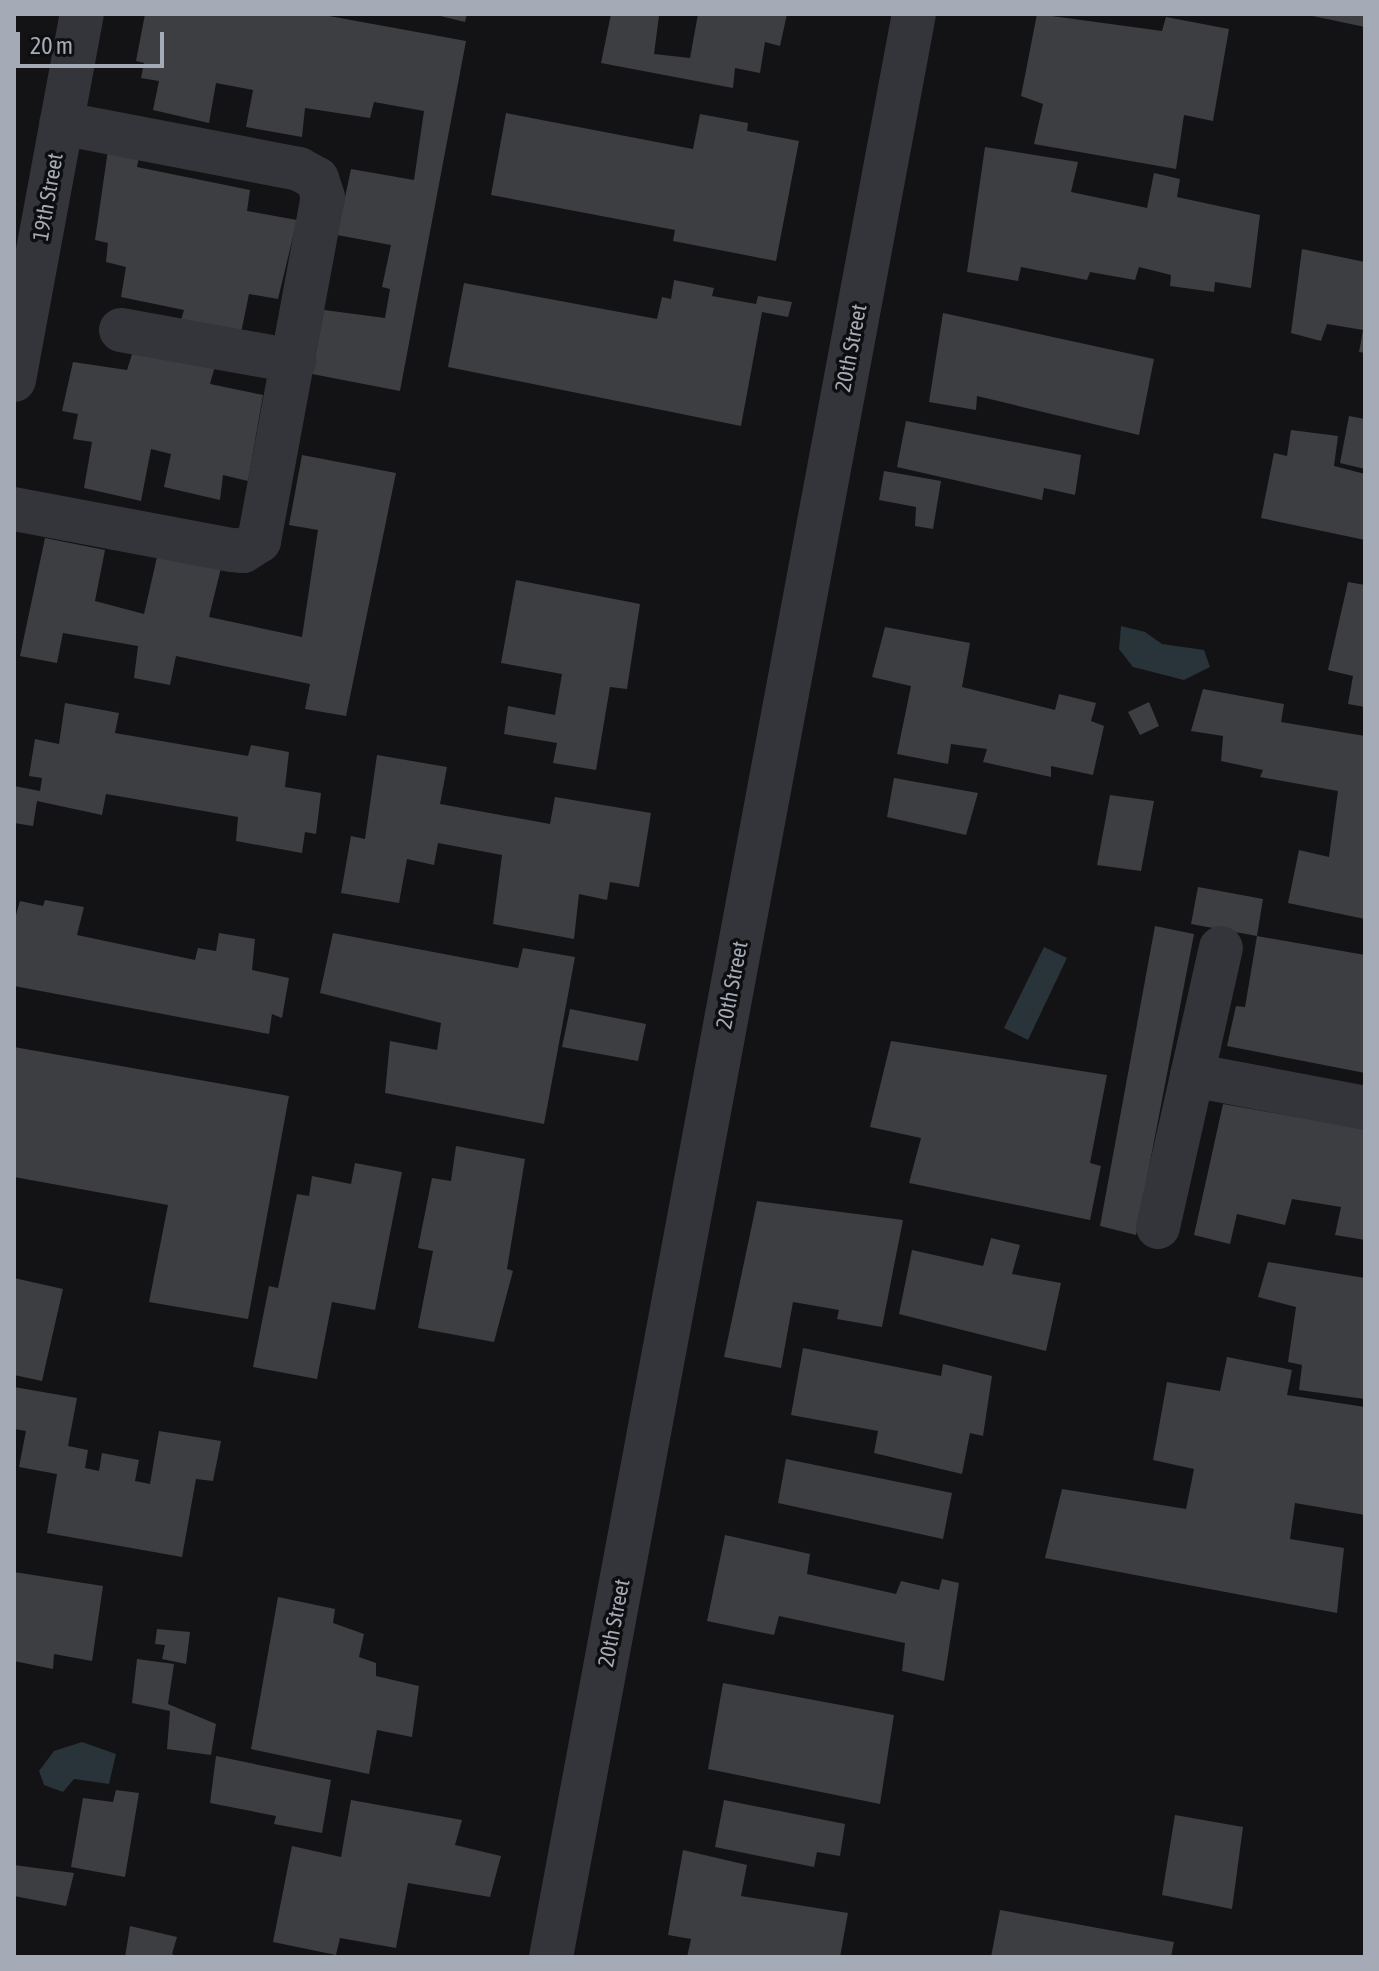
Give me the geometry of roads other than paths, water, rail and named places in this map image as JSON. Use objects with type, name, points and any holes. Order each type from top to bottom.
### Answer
[{"type":"street","name":"19th Street","points":[[14,380],[82,14]]},
{"type":"street","name":"20th Street","points":[[551,1957],[914,14]]},
{"type":"street","points":[[14,509],[232,550],[251,548],[263,528],[323,197],[317,179],[287,166],[61,123]]},
{"type":"street","points":[[121,330],[294,361]]},
{"type":"street","points":[[1158,1227],[1221,948]]},
{"type":"street","points":[[1192,1075],[1365,1108]]}]
